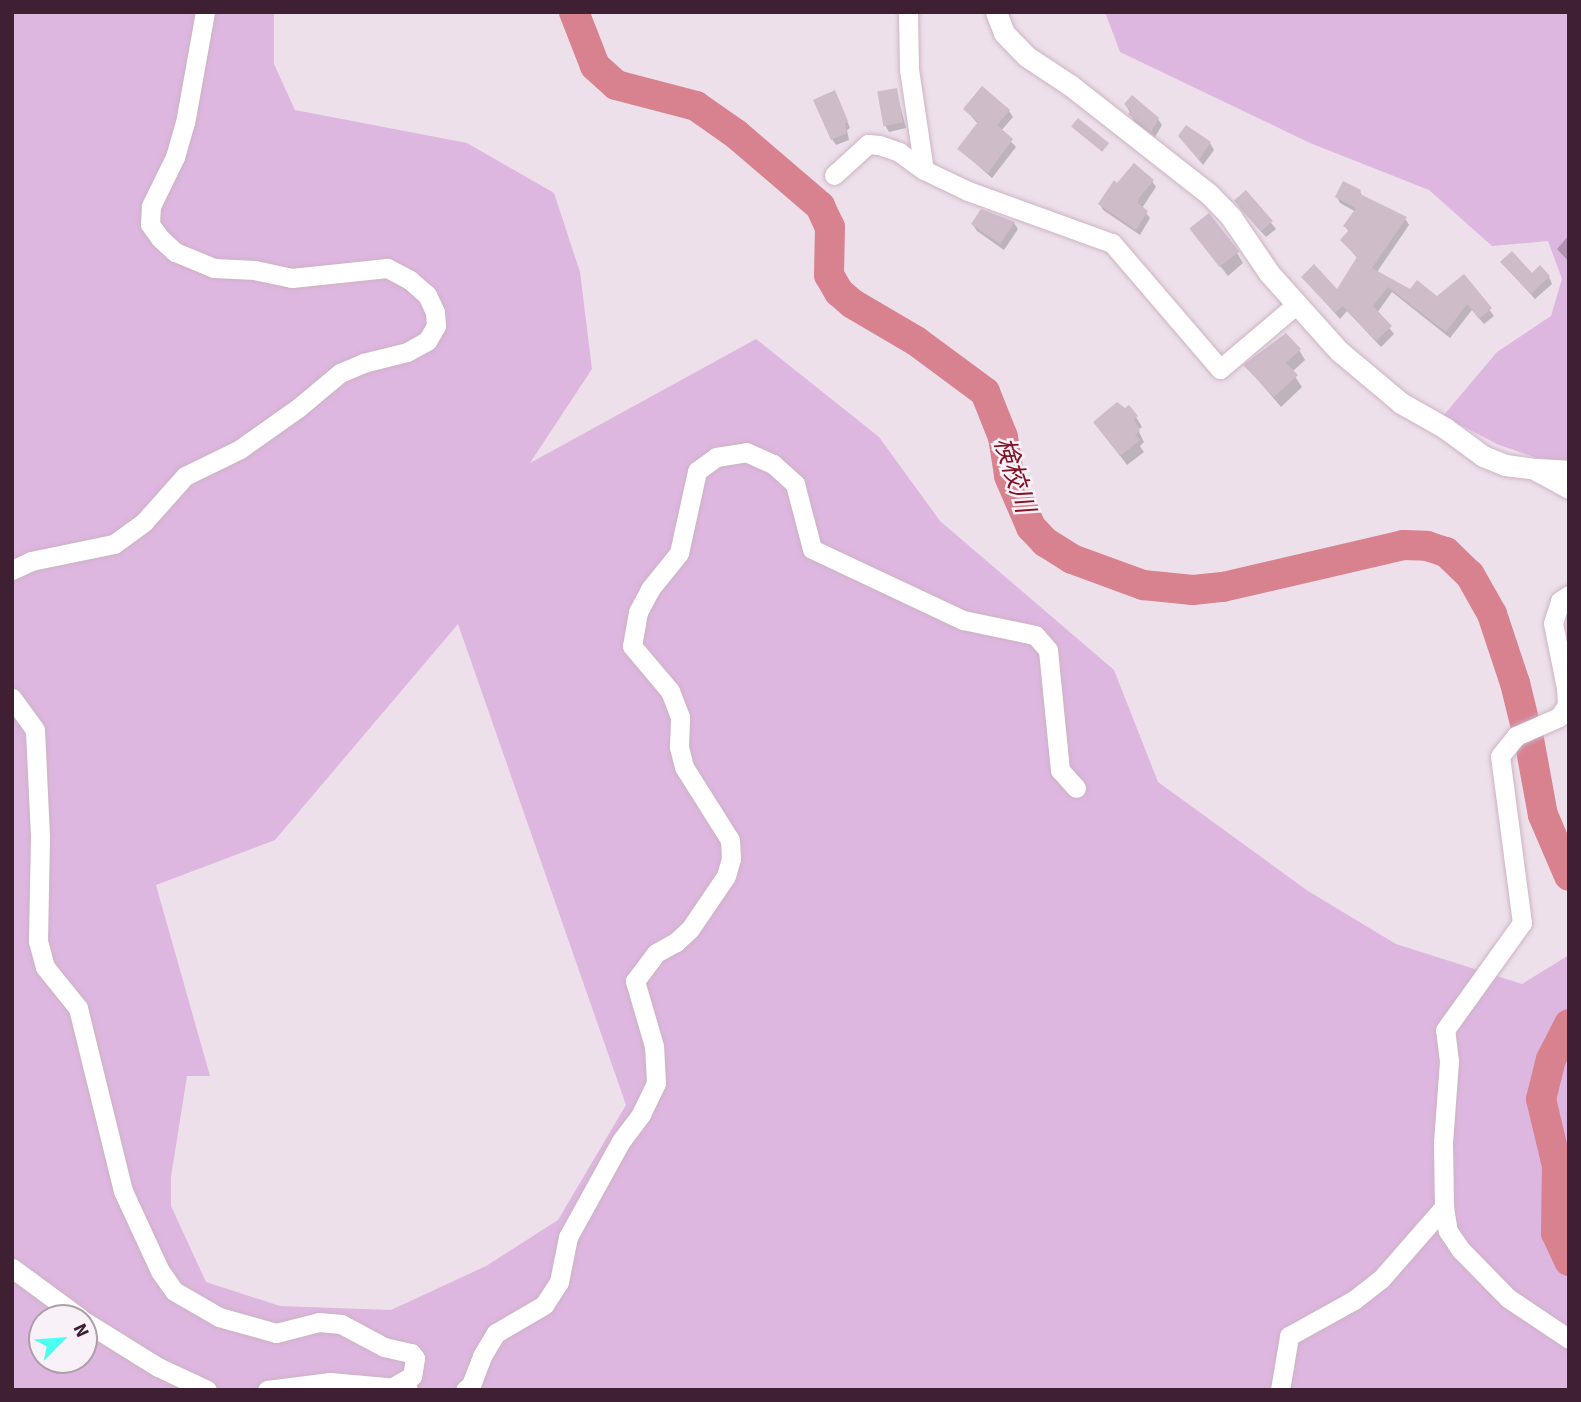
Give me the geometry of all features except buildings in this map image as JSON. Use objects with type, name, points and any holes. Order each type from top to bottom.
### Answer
[{"type":"street","points":[[12,570],[31,561],[114,544],[144,522],[185,476],[240,449],[298,408],[340,373],[363,363],[407,352],[426,341],[436,326],[435,312],[428,295],[410,280],[387,268],[292,278],[255,270],[214,268],[175,252],[160,238],[150,224],[151,206],[175,157],[185,123],[205,12]]},
{"type":"street","points":[[908,12],[909,69],[923,170]]},
{"type":"street","points":[[996,12],[1004,33],[1026,57],[1070,85],[1209,194],[1231,217],[1269,272],[1339,351],[1401,403],[1445,428],[1483,456],[1505,465],[1569,470]]},
{"type":"street","points":[[834,175],[868,144],[899,152],[923,170],[968,191],[1112,243],[1220,369],[1297,304]]},
{"type":"street","points":[[465,1390],[471,1385],[482,1356],[496,1333],[544,1305],[559,1282],[568,1237],[621,1141],[641,1114],[656,1083],[654,1046],[635,981],[656,953],[676,942],[690,929],[726,876],[731,859],[730,840],[684,767],[679,747],[680,717],[670,691],[632,646],[638,612],[650,589],[679,553],[685,515],[697,471],[716,457],[746,452],[773,464],[795,484],[812,549],[963,620],[1035,635],[1048,650],[1059,770],[1076,788]]},
{"type":"street","points":[[1530,468],[1569,489]]},
{"type":"street","points":[[1569,595],[1560,601],[1553,624],[1567,705],[1559,717],[1516,736],[1500,756],[1522,923],[1445,1030],[1449,1061],[1443,1167],[1444,1207],[1448,1231],[1461,1250],[1508,1298],[1569,1339]]},
{"type":"street","points":[[12,698],[35,730],[40,836],[38,941],[45,968],[78,1008],[123,1191],[160,1271],[174,1291],[219,1317],[276,1334],[319,1322],[341,1324],[384,1347],[411,1353],[415,1358],[412,1376],[404,1388],[330,1382],[267,1390]]},
{"type":"street","points":[[1280,1390],[1289,1336],[1354,1300],[1381,1279],[1444,1207]]},
{"type":"street","points":[[12,1268],[61,1304]]},
{"type":"street","points":[[98,1329],[158,1367],[207,1390]]},
{"type":"shaded area","points":[[12,12],[274,12],[274,64],[295,110],[467,143],[554,193],[580,272],[592,369],[530,463],[756,339],[879,437],[940,521],[1114,670],[1158,782],[1308,891],[1396,944],[1522,984],[1569,955],[1569,1390],[12,1390]],"holes":[[[458,624],[626,1105],[558,1220],[486,1266],[391,1310],[280,1306],[206,1282],[171,1206],[171,1177],[187,1076],[210,1076],[156,885],[275,840]]]},
{"type":"shaded area","points":[[1105,12],[1569,12],[1569,461],[1537,458],[1499,445],[1443,416],[1497,352],[1551,316],[1562,279],[1548,241],[1492,246],[1429,190],[1310,143],[1120,52]]},
{"type":"waterway","name":"検校川","points":[[574,12],[595,66],[616,85],[696,106],[736,134],[820,206],[830,227],[829,275],[839,292],[853,304],[916,341],[985,392],[1003,437],[1009,476],[1031,527],[1045,542],[1072,559],[1143,585],[1193,590],[1223,587],[1403,545],[1427,546],[1446,552],[1470,575],[1492,614],[1515,683],[1525,724]]},
{"type":"waterway","name":"検校川","points":[[1529,739],[1543,815],[1569,876]]},
{"type":"waterway","name":"検校川","points":[[1569,1024],[1551,1059],[1541,1099],[1557,1166],[1556,1233],[1569,1261]]}]
